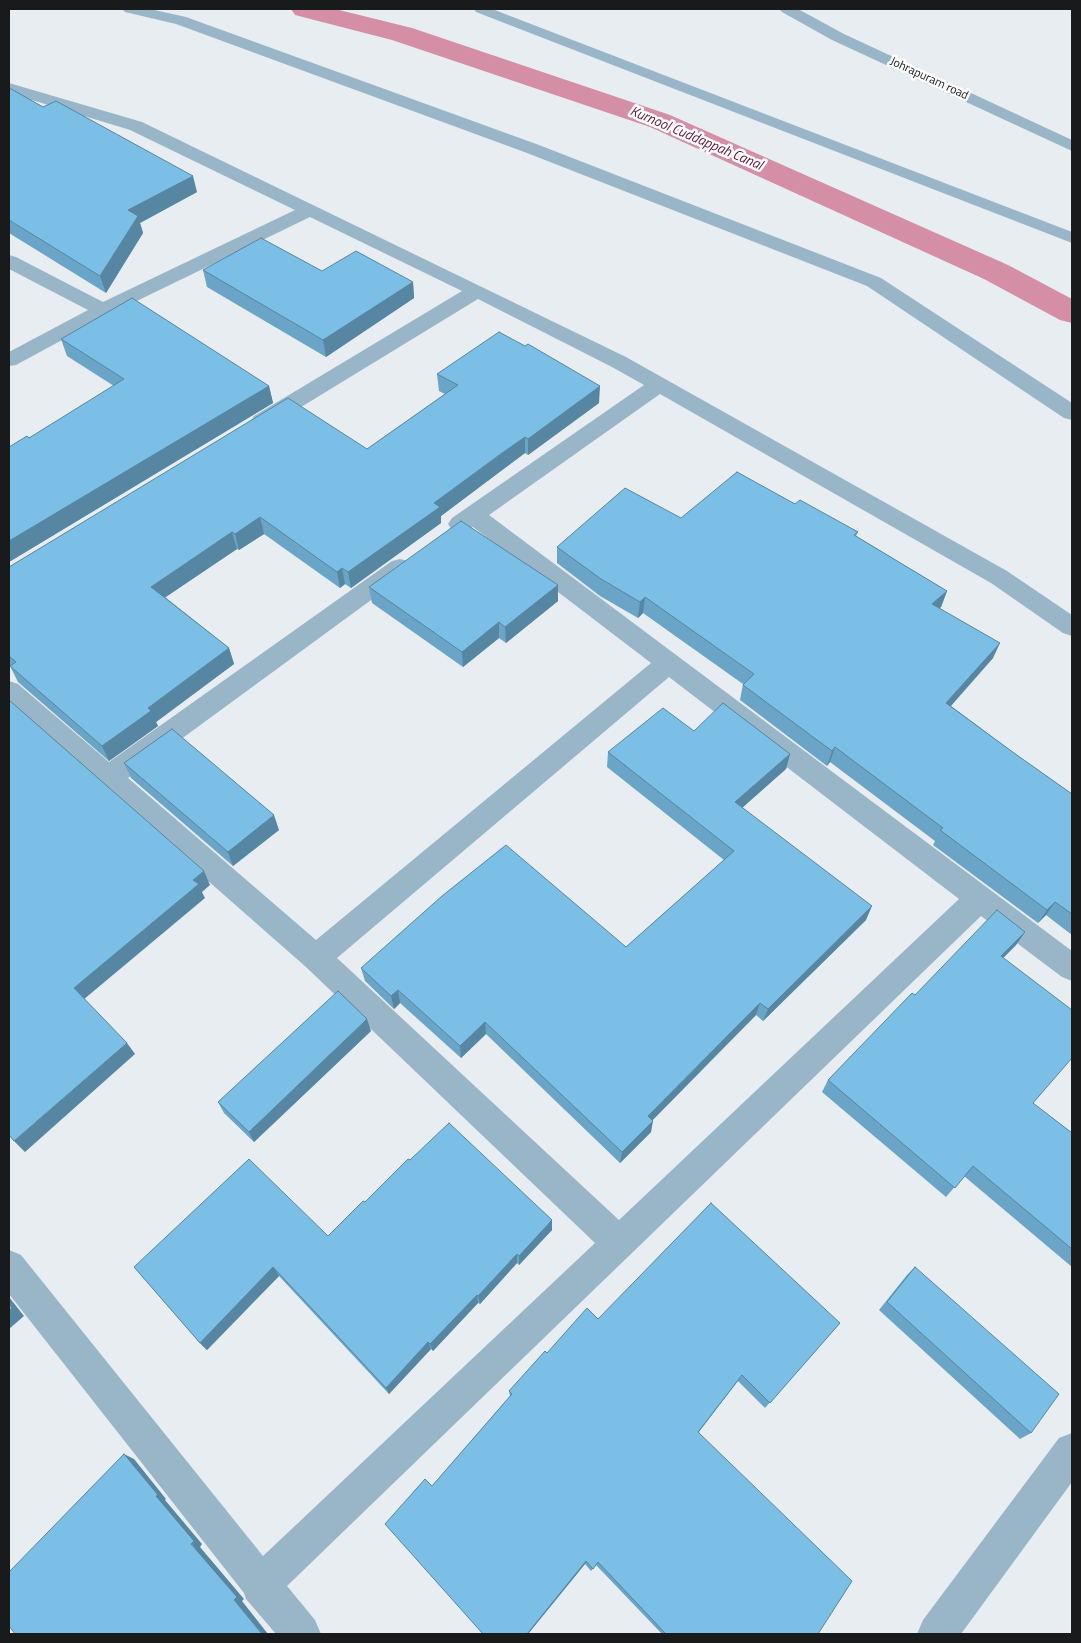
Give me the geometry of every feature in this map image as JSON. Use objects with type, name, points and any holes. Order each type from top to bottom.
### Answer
[{"type":"street","points":[[130,9],[180,20],[533,149],[874,282],[1072,413]]},
{"type":"street","name":"Johrapuram road","points":[[787,9],[838,37],[1072,146]]},
{"type":"street","points":[[9,88],[136,126],[619,362],[999,577],[1072,627]]},
{"type":"street","points":[[9,360],[102,310],[308,211]]},
{"type":"street","points":[[9,261],[102,310]]},
{"type":"street","points":[[247,431],[477,291]]},
{"type":"street","points":[[441,538],[659,385]]},
{"type":"street","points":[[473,515],[1072,968]]},
{"type":"street","points":[[108,778],[417,555]]},
{"type":"street","points":[[316,958],[669,663]]},
{"type":"street","points":[[9,691],[316,958],[618,1242]]},
{"type":"street","points":[[260,1584],[980,898]]},
{"type":"street","points":[[9,1267],[300,1634]]},
{"type":"street","points":[[937,1634],[1072,1451]]},
{"type":"lane","points":[[481,9],[1072,238]]},
{"type":"building","points":[[9,88],[43,107],[56,101],[193,176],[128,210],[138,216],[100,276],[9,220]]},
{"type":"building","points":[[261,238],[322,271],[356,251],[413,282],[323,340],[203,270]]},
{"type":"building","points":[[132,298],[269,386],[9,541],[9,447],[27,436],[29,438],[124,379],[61,339]]},
{"type":"building","points":[[499,332],[525,346],[528,344],[600,386],[528,439],[525,437],[434,503],[440,507],[348,572],[342,568],[337,572],[260,517],[235,534],[232,532],[151,587],[229,648],[148,708],[151,711],[102,746],[10,666],[16,662],[9,656],[9,567],[288,398],[367,449],[458,385],[437,374]]},
{"type":"building","points":[[737,472],[795,504],[800,500],[858,532],[854,535],[947,591],[932,604],[1000,643],[946,703],[1072,794],[1072,914],[1055,902],[1047,910],[940,830],[943,828],[835,747],[832,751],[743,685],[754,674],[645,597],[640,602],[601,579],[557,547],[625,488],[681,518]]},
{"type":"building","points":[[461,521],[558,585],[505,627],[499,622],[462,652],[369,587]]},
{"type":"building","points":[[9,700],[204,871],[193,880],[199,884],[74,988],[127,1043],[14,1141],[9,1135]]},
{"type":"building","points":[[723,703],[790,754],[735,802],[872,906],[768,1009],[760,1003],[648,1116],[653,1121],[622,1152],[485,1022],[460,1046],[398,990],[391,996],[361,968],[442,896],[506,845],[626,947],[734,851],[608,752],[663,708],[694,731]]},
{"type":"building","points":[[172,729],[274,815],[228,852],[124,763]]},
{"type":"building","points":[[997,910],[1025,932],[1001,956],[1072,1010],[1072,1058],[1033,1103],[1072,1133],[1072,1249],[973,1166],[955,1188],[828,1080],[912,993],[915,995]]},
{"type":"building","points":[[338,991],[367,1019],[249,1132],[218,1102]]},
{"type":"building","points":[[449,1123],[552,1220],[519,1256],[517,1254],[430,1344],[428,1342],[386,1388],[273,1267],[200,1343],[134,1267],[249,1159],[328,1236],[363,1201],[365,1202],[408,1159],[410,1160]]},
{"type":"building","points":[[711,1203],[840,1323],[770,1403],[742,1375],[698,1432],[852,1581],[818,1634],[666,1634],[598,1562],[593,1569],[586,1561],[527,1634],[483,1634],[385,1524],[425,1479],[432,1486],[512,1394],[509,1391],[545,1351],[547,1353],[587,1308],[598,1319]]},
{"type":"building","points":[[915,1267],[1059,1394],[1031,1433],[887,1302]]},
{"type":"building","points":[[124,1454],[194,1541],[191,1544],[237,1597],[234,1600],[262,1634],[15,1634],[9,1626],[9,1572]]},
{"type":"waterway","name":"Kurnool Cuddappah Canal","points":[[304,9],[402,34],[660,121],[996,272],[1072,313]]}]
